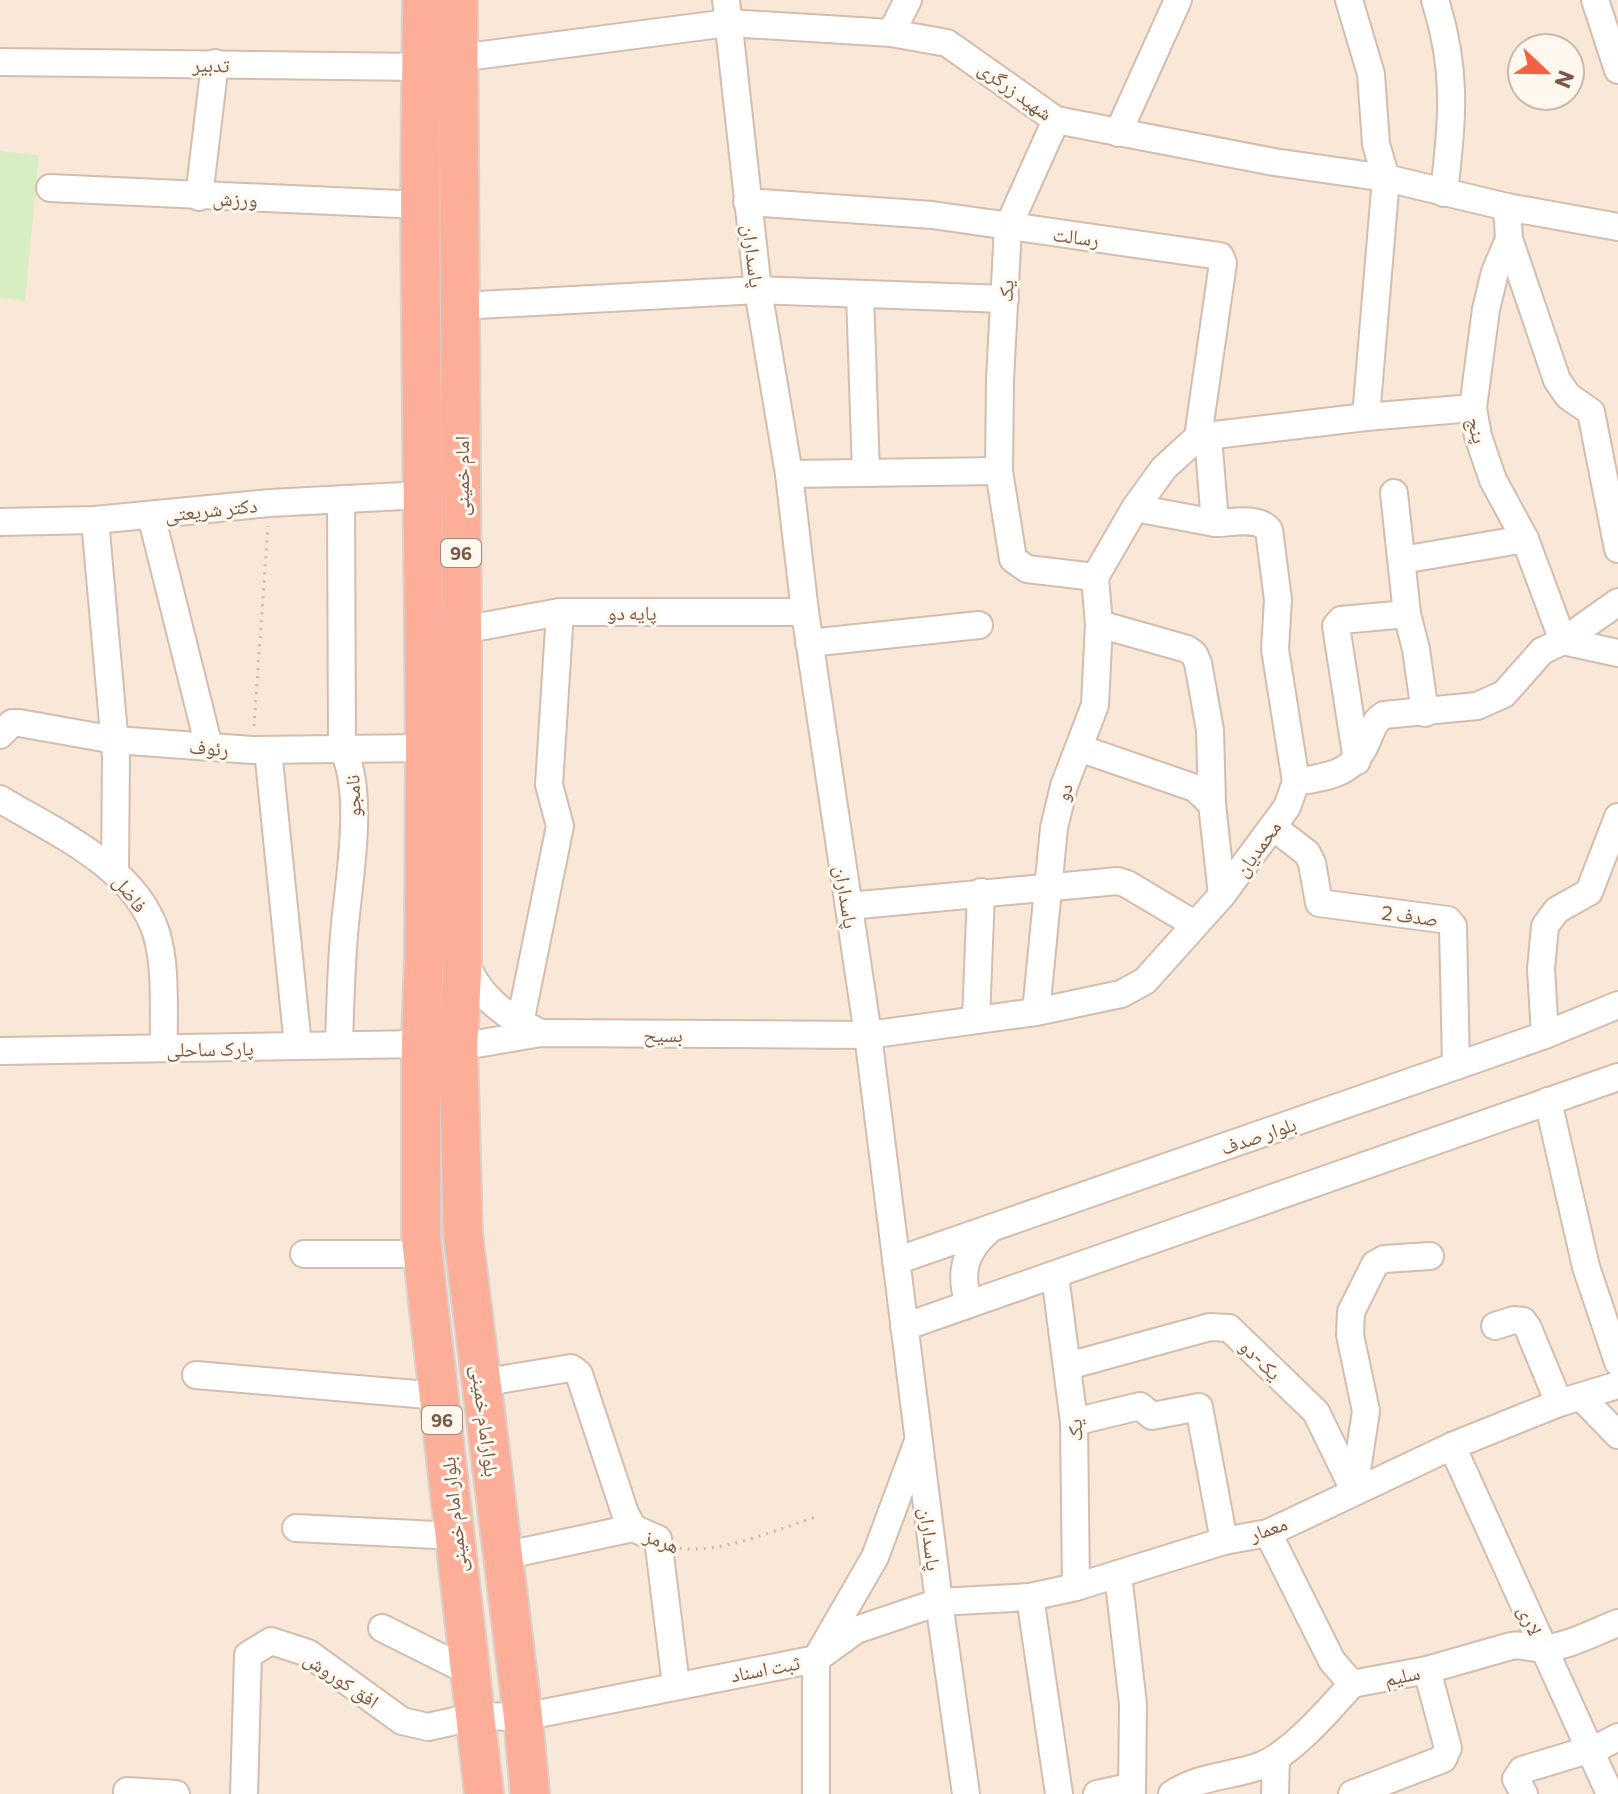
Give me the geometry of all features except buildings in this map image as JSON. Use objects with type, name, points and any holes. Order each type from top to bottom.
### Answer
[{"type":"highway","name":"امام خمینی","points":[[421,1044],[425,748],[420,205],[422,0]]},
{"type":"highway","name":"امام خمینی","points":[[458,0],[462,630],[462,953],[458,1047]]},
{"type":"highway","points":[[422,67],[459,58]]},
{"type":"highway","name":"بلوار امام خمینی","points":[[421,1044],[423,1254],[484,1794]]},
{"type":"highway","name":"بلوارامام خمینی","points":[[458,1047],[463,1234],[530,1794]]},
{"type":"street","points":[[891,33],[908,0]]},
{"type":"street","points":[[1118,133],[1178,0]]},
{"type":"street","points":[[1349,0],[1371,74],[1376,144],[1386,178],[1366,417]]},
{"type":"street","points":[[1435,0],[1446,34],[1452,75],[1452,115],[1444,193]]},
{"type":"street","points":[[1595,0],[1618,70]]},
{"type":"street","name":"شهید زرگری","points":[[459,58],[727,12],[891,33],[947,43],[1056,120],[1274,162],[1386,178],[1507,207],[1618,227]]},
{"type":"street","name":"پاسداران","points":[[727,12],[758,290],[789,474],[809,643],[868,1035],[966,1794]]},
{"type":"street","name":"تدبیر","points":[[0,62],[422,67]]},
{"type":"street","points":[[199,197],[215,63]]},
{"type":"street","name":"یک","points":[[999,471],[1008,227],[1056,120]]},
{"type":"street","name":"ورزش","points":[[50,188],[420,205]]},
{"type":"street","name":"رسالت","points":[[747,202],[932,215],[1220,256],[1223,263],[1203,437]]},
{"type":"street","name":"پنج","points":[[1507,207],[1509,239],[1495,272],[1486,309],[1473,408],[1478,436],[1493,480],[1525,539],[1563,641]]},
{"type":"street","points":[[1509,239],[1557,380],[1568,396],[1591,412],[1618,549]]},
{"type":"street","points":[[460,306],[758,290],[1005,299]]},
{"type":"street","points":[[860,294],[866,473]]},
{"type":"street","points":[[789,474],[999,471],[1013,559],[1019,566],[1095,577],[1135,508],[1164,468],[1203,437],[1366,417],[1473,408]]},
{"type":"street","points":[[1203,437],[1215,523]]},
{"type":"street","points":[[1394,493],[1407,614],[1416,649],[1425,713]]},
{"type":"street","name":"دکتر شریعتی","points":[[0,522],[95,520],[270,503],[423,495]]},
{"type":"street","name":"نامجو","points":[[339,1045],[340,981],[353,821],[353,776],[342,747],[341,500]]},
{"type":"street","points":[[1135,508],[1215,523],[1264,523],[1269,530],[1278,600],[1275,649],[1296,782],[1346,770],[1357,761],[1377,720],[1384,715],[1477,706],[1504,694],[1542,651],[1563,641],[1618,602]]},
{"type":"street","points":[[151,515],[209,747]]},
{"type":"street","points":[[95,520],[115,740],[115,871]]},
{"type":"street","points":[[1402,560],[1525,539]]},
{"type":"street","name":"دو","points":[[1036,1012],[1054,828],[1064,786],[1095,705],[1099,624],[1095,577]]},
{"type":"street","points":[[462,953],[472,980],[491,1002],[531,1028],[560,826],[549,785],[560,612]]},
{"type":"street","name":"پایه دو","points":[[462,630],[560,612],[805,612]]},
{"type":"street","points":[[1357,761],[1336,626],[1341,620],[1407,614]]},
{"type":"street","points":[[1099,624],[1187,649],[1194,654],[1210,730],[1212,804],[1222,895]]},
{"type":"street","points":[[809,643],[979,625]]},
{"type":"street","points":[[1563,641],[1618,653]]},
{"type":"street","name":"رئوف","points":[[0,735],[12,723],[19,723],[115,740],[209,747],[260,750],[425,748]]},
{"type":"street","points":[[1079,748],[1195,788],[1212,804]]},
{"type":"street","points":[[260,750],[298,1046]]},
{"type":"street","name":"محمدیان","points":[[868,1035],[1036,1012],[1133,989],[1145,981],[1222,895],[1287,807],[1296,782]]},
{"type":"street","name":"فاضل","points":[[0,799],[115,871],[144,906],[156,933],[161,962],[164,1048]]},
{"type":"street","points":[[1545,1035],[1541,969],[1545,926],[1557,910],[1589,892],[1618,817]]},
{"type":"street","name":"صدف 2","points":[[1273,827],[1307,853],[1312,863],[1319,903],[1448,920],[1453,926],[1456,1066]]},
{"type":"street","points":[[849,906],[1118,881],[1194,924]]},
{"type":"street","points":[[976,1020],[981,892]]},
{"type":"street","name":"بلوار صدف","points":[[896,1261],[1545,1035],[1618,1005]]},
{"type":"street","name":"بسیح","points":[[421,1044],[458,1047],[531,1028],[868,1035]]},
{"type":"street","name":"پارک ساحلی","points":[[0,1051],[421,1044]]},
{"type":"street","points":[[904,1327],[1618,1077]]},
{"type":"street","points":[[1548,1101],[1586,1267],[1618,1362]]},
{"type":"street","points":[[969,1304],[964,1289],[964,1263],[974,1246],[991,1228]]},
{"type":"street","points":[[304,1254],[423,1254]]},
{"type":"street","points":[[1354,1490],[1366,1411],[1350,1335],[1351,1312],[1375,1264],[1384,1259],[1430,1256]]},
{"type":"street","name":"یک","points":[[1055,1275],[1074,1422],[1076,1587]]},
{"type":"street","points":[[1495,1326],[1514,1320],[1523,1321],[1570,1400],[1618,1435]]},
{"type":"street","name":"یک-دو","points":[[1068,1366],[1210,1327],[1229,1328],[1316,1412],[1354,1490]]},
{"type":"street","points":[[480,1383],[571,1368],[579,1374],[625,1513],[633,1528]]},
{"type":"street","points":[[196,1375],[439,1396]]},
{"type":"street","name":"معمار","points":[[816,1659],[856,1630],[939,1602],[1030,1597],[1076,1587],[1224,1541],[1268,1533],[1452,1446],[1570,1400],[1618,1385]]},
{"type":"street","points":[[1074,1422],[1140,1406],[1152,1416],[1199,1407],[1224,1541]]},
{"type":"street","name":"ثبت اسناد","points":[[477,1716],[523,1717],[816,1659],[875,1557],[918,1440]]},
{"type":"street","name":"لاری","points":[[1452,1446],[1610,1794]]},
{"type":"street","points":[[296,1528],[456,1536]]},
{"type":"street","name":"هرمز","points":[[503,1556],[633,1528],[658,1539]]},
{"type":"street","points":[[1172,1794],[1190,1782],[1257,1767],[1276,1759],[1317,1722],[1352,1684],[1332,1661],[1268,1533]]},
{"type":"street","points":[[658,1539],[676,1685]]},
{"type":"street","points":[[1097,1794],[1131,1790],[1133,1704],[1118,1574]]},
{"type":"street","points":[[1030,1597],[1059,1794]]},
{"type":"street","name":"سلیم","points":[[1352,1684],[1427,1670],[1511,1646],[1525,1644],[1543,1648],[1618,1623]]},
{"type":"street","points":[[382,1628],[470,1672]]},
{"type":"street","name":"افق کوروش","points":[[244,1794],[248,1655],[271,1641],[308,1653],[402,1721],[428,1727],[477,1716]]},
{"type":"street","points":[[816,1659],[816,1794]]},
{"type":"street","points":[[1352,1794],[1399,1786],[1443,1759],[1448,1748],[1427,1670]]},
{"type":"street","points":[[1524,1794],[1516,1779],[1522,1770],[1618,1737]]},
{"type":"street","points":[[1275,1794],[1276,1759]]},
{"type":"street","points":[[127,1794],[127,1791],[176,1794]]},
{"type":"path","points":[[260,750],[270,503]]},
{"type":"path","name":"هرمز","points":[[658,1539],[682,1549],[701,1550],[819,1516]]},
{"type":"shaded area","points":[[0,0],[1618,0],[1618,1794],[0,1794]]},
{"type":"green space","points":[[0,151],[39,155],[25,301],[0,298]]}]
